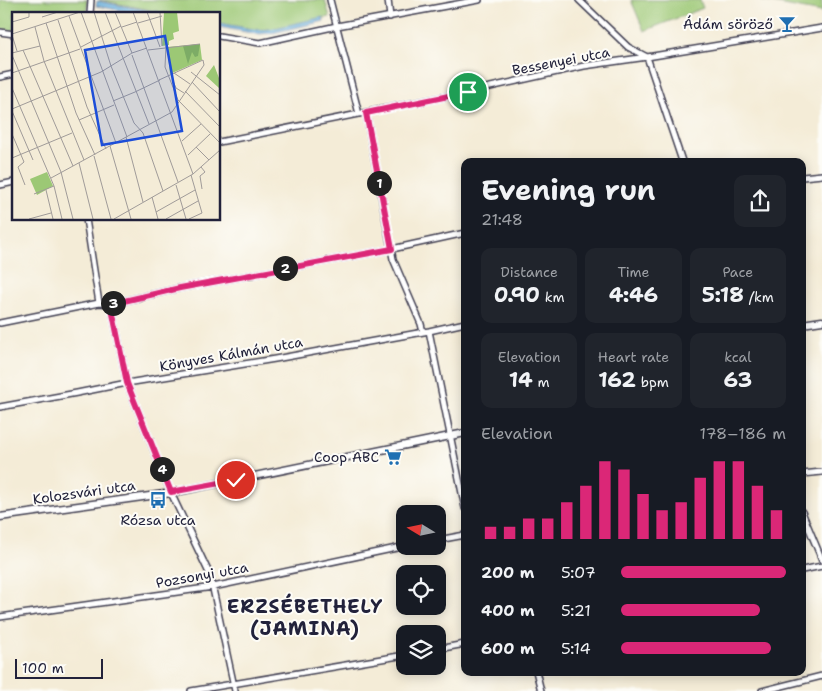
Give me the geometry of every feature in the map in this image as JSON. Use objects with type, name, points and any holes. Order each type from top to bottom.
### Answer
[{"type":"street","points":[[330,0],[359,114]]},
{"type":"street","points":[[388,0],[390,17]]},
{"type":"street","points":[[220,36],[260,44],[337,26],[479,0]]},
{"type":"street","points":[[579,0],[628,47],[647,57],[681,158]]},
{"type":"street","name":"Bessenyei utca","points":[[220,142],[468,92],[584,66],[822,28]]},
{"type":"street","points":[[366,113],[393,259],[426,332],[461,489]]},
{"type":"street","points":[[806,176],[822,174]]},
{"type":"street","points":[[86,220],[98,304]]},
{"type":"street","points":[[0,323],[98,304],[111,304],[180,288],[392,249],[461,234]]},
{"type":"street","points":[[111,304],[127,383],[171,492],[210,575],[235,691]]},
{"type":"street","points":[[806,323],[822,321]]},
{"type":"street","name":"Könyves Kálmán utca","points":[[0,406],[426,332],[461,324]]},
{"type":"street","name":"Kolozsvári utca","points":[[0,517],[171,492],[461,434]]},
{"type":"street","points":[[806,474],[822,472]]},
{"type":"street","points":[[806,522],[822,560]]},
{"type":"street","points":[[446,539],[461,536]]},
{"type":"street","name":"Pozsonyi utca","points":[[0,617],[213,587],[396,548]]},
{"type":"street","points":[[806,569],[822,566]]},
{"type":"street","points":[[446,648],[461,645]]},
{"type":"street","points":[[191,691],[396,657]]},
{"type":"street","points":[[537,676],[541,691]]},
{"type":"street","points":[[762,691],[822,676]]},
{"type":"green space","points":[[0,0],[87,0],[87,12],[12,12],[12,31],[0,29]]},
{"type":"green space","points":[[99,0],[325,0],[330,17],[257,30],[220,23],[220,12],[162,12]]},
{"type":"green space","points":[[631,0],[700,0],[703,8],[644,31]]},
{"type":"green space","points":[[757,0],[822,0],[822,12]]},
{"type":"water","points":[[97,1],[156,12],[130,12],[96,6]]},
{"type":"water","points":[[323,17],[324,21],[272,33],[257,34],[220,27],[220,23],[257,30],[271,29]]},
{"type":"place","name":"Ádám söröző","points":[[787,24]]},
{"type":"place","name":"Coop ABC","points":[[393,457]]},
{"type":"place","name":"Rózsa utca","points":[[158,500]]},
{"type":"district","name":"ERZSÉBETHELY (JAMINA)","points":[[305,617]]},
{"type":"route","points":[[236,480],[171,492],[127,383],[111,304],[180,288],[392,249],[366,113],[468,92]]}]
